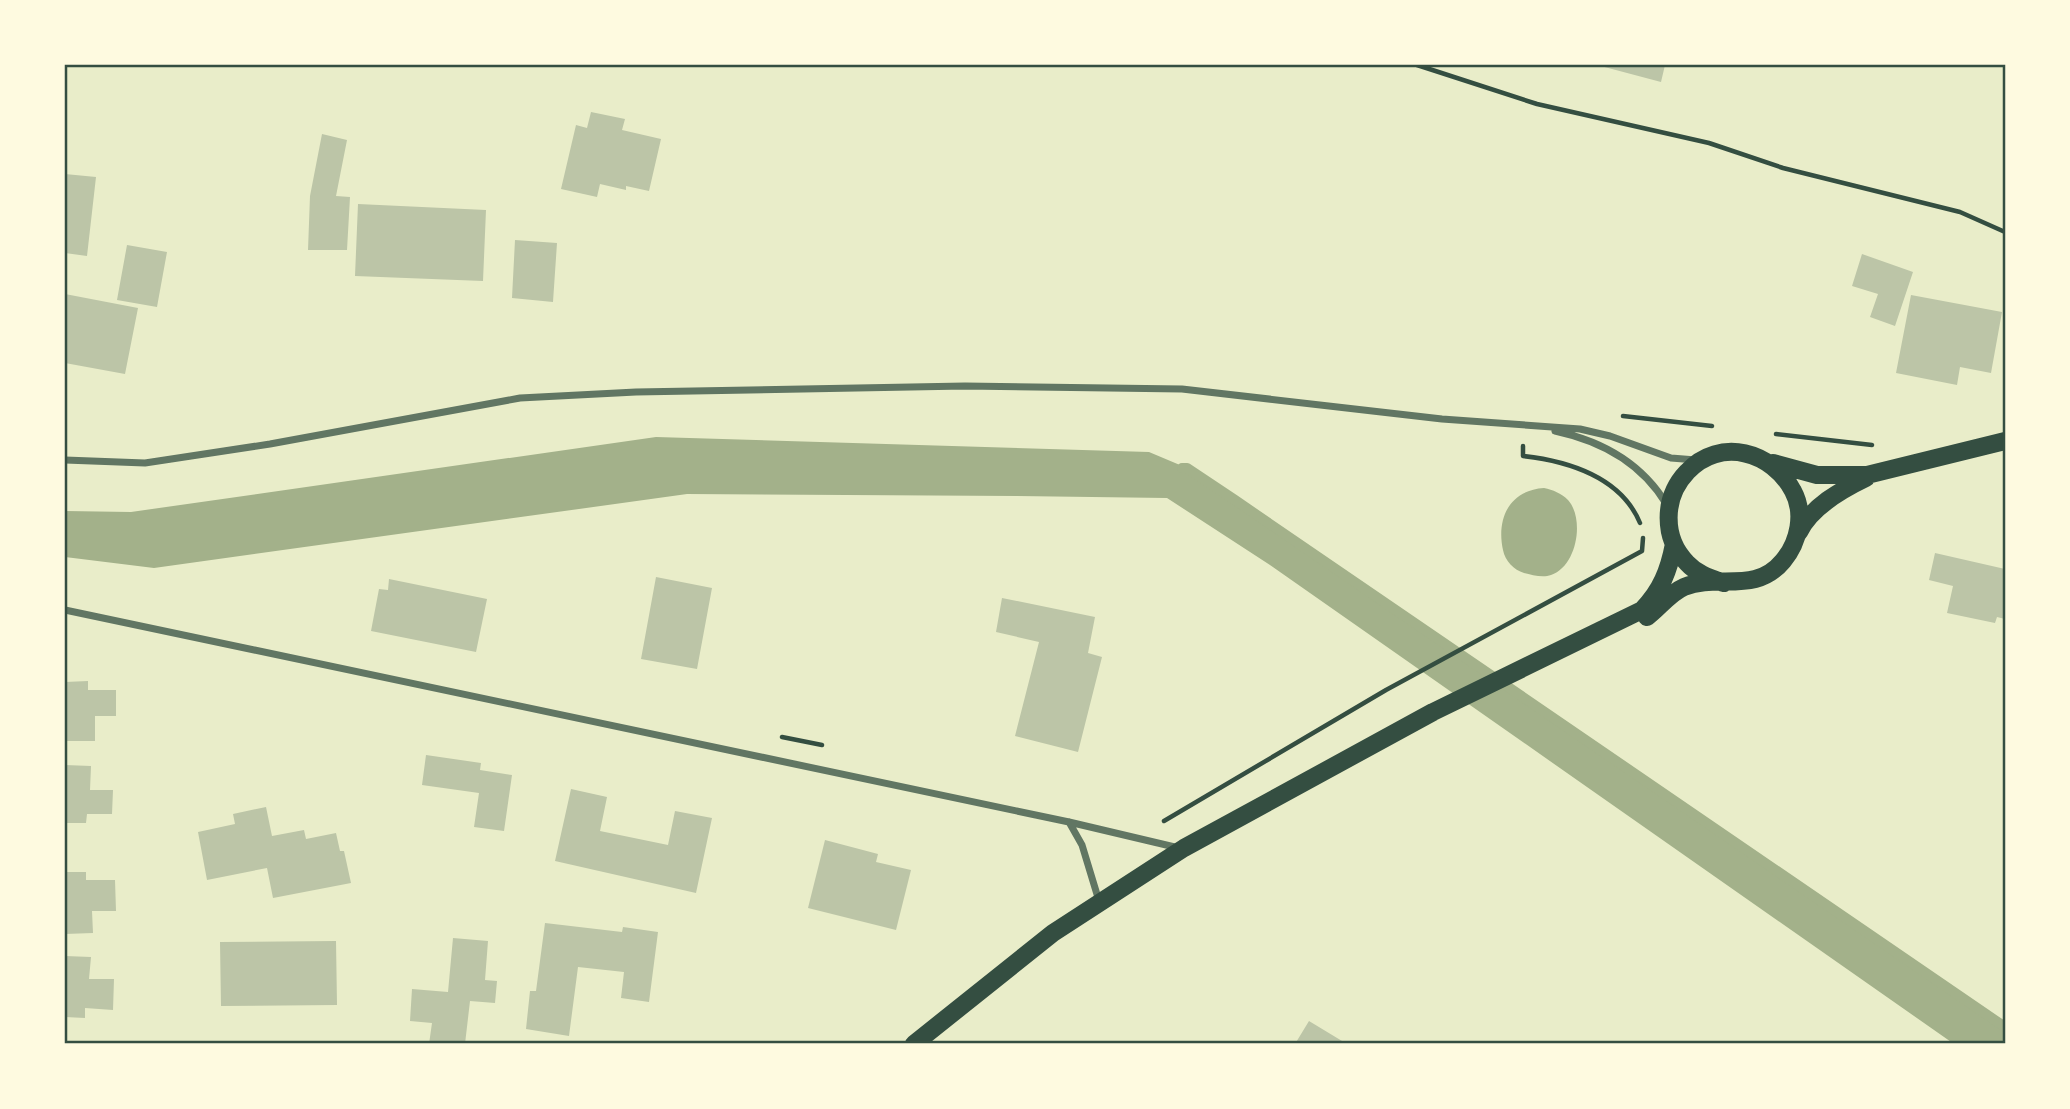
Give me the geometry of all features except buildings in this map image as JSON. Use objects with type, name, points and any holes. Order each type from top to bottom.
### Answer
[{"type":"main road","points":[[1724,583],[1704,576],[1687,564],[1674,544],[1669,527],[1669,507],[1676,487],[1688,470],[1705,459],[1725,453],[1748,453],[1803,473],[1848,477],[1879,473],[2005,441]]},
{"type":"main road","points":[[1769,462],[1786,478],[1797,498],[1800,520],[1795,543]]},
{"type":"main road","points":[[1559,651],[1646,617],[1682,588],[1699,583],[1745,582],[1764,576],[1782,562],[1795,543],[1803,524],[1817,509],[1850,486],[1879,473]]},
{"type":"main road","points":[[914,1044],[1053,933],[1184,848],[1433,712],[1642,610],[1658,591],[1666,575],[1674,544]]},
{"type":"street","points":[[65,460],[145,463],[270,444],[520,398],[650,391],[965,386],[1182,389],[1442,419],[1593,431],[1671,458],[1705,459]]},
{"type":"street","points":[[1524,425],[1573,435],[1608,448],[1645,476],[1669,507]]},
{"type":"street","points":[[65,610],[1184,848]]},
{"type":"street","points":[[1069,822],[1082,845],[1099,902]]},
{"type":"path","points":[[1417,65],[1537,104],[1709,143],[1783,167],[1961,212],[2005,232]]},
{"type":"path","points":[[1618,415],[1712,426]]},
{"type":"path","points":[[1167,821],[1386,690],[1642,551],[1643,529],[1618,492],[1579,468],[1550,459],[1523,456],[1524,425]]},
{"type":"path","points":[[1766,433],[1873,446]]},
{"type":"shaded area","points":[[656,437],[1149,452],[1187,468],[2005,1027],[2005,1044],[1954,1044],[1270,565],[1167,498],[687,494],[154,568],[65,557],[65,511],[131,512]]},
{"type":"shaded area","points":[[1544,488],[1563,495],[1573,508],[1576,541],[1567,562],[1560,570],[1551,575],[1530,575],[1520,572],[1508,561],[1503,550],[1502,527],[1508,508],[1514,500],[1532,490]]},
{"type":"waterway","points":[[1182,468],[1187,468],[1235,500],[2005,1027]]}]
